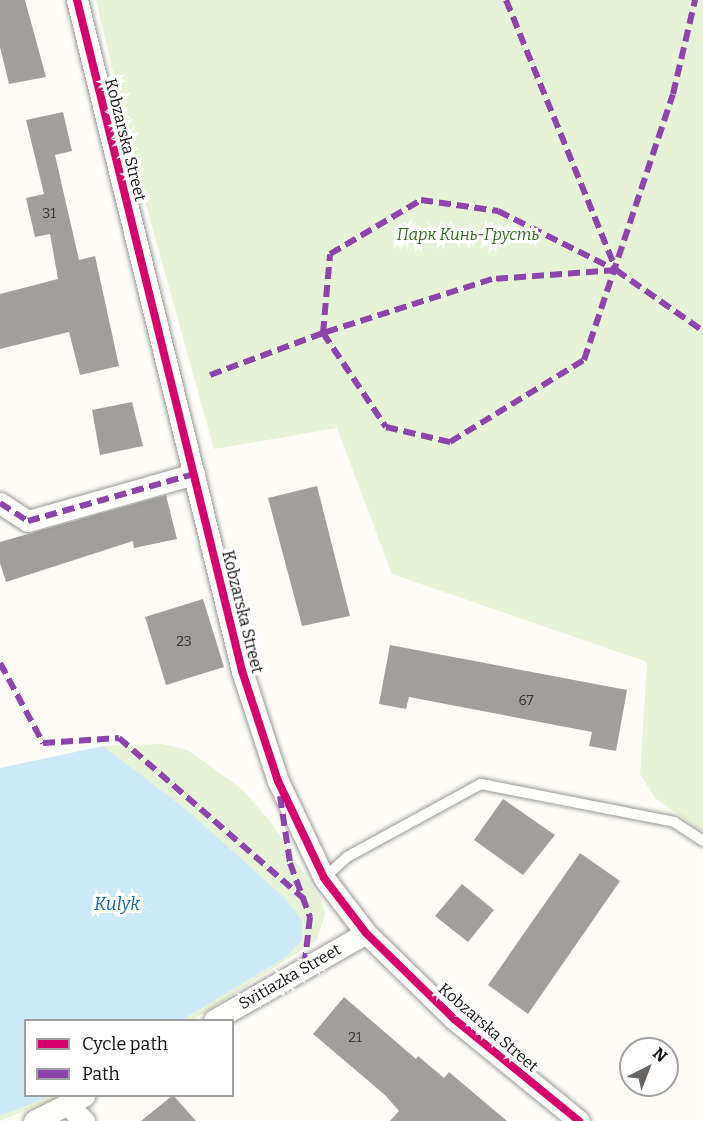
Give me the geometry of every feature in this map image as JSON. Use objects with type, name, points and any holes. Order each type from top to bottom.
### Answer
[{"type":"street","name":"Kobzarska Street","points":[[77,0],[242,671],[278,781],[324,878],[366,933],[454,1019],[579,1121]]},
{"type":"street","points":[[0,503],[28,521],[194,474]]},
{"type":"street","name":"Svitiazka Street","points":[[216,1019],[366,933]]},
{"type":"street","points":[[34,1121],[76,1100],[84,1121]]},
{"type":"lane","points":[[324,878],[347,857],[481,784],[674,822],[703,841]]},
{"type":"green space","name":"Парк Кинь-Грусть","points":[[96,0],[703,0],[703,832],[656,799],[640,774],[647,662],[392,574],[337,428],[214,449],[136,169]]},
{"type":"green space","points":[[162,744],[188,750],[243,790],[273,825],[321,900],[325,914],[317,940],[195,1019],[184,1019],[286,957],[188,811],[103,746]]},
{"type":"green space","points":[[48,1097],[58,1097],[0,1121],[0,1116]]},
{"type":"water","name":"Kulyk","points":[[103,746],[188,811],[287,900],[302,921],[302,940],[286,957],[184,1019],[24,1019],[24,1097],[48,1097],[0,1116],[0,768]]},
{"type":"building","points":[[0,0],[25,0],[46,77],[9,84],[0,47]]},
{"type":"building","points":[[63,112],[72,151],[55,155],[79,260],[95,256],[119,366],[80,375],[69,332],[0,349],[0,294],[58,279],[50,234],[35,237],[26,198],[44,194],[26,120]]},
{"type":"building","points":[[132,402],[143,446],[100,455],[92,410]]},
{"type":"building","points":[[317,486],[350,616],[302,626],[268,498]]},
{"type":"building","points":[[166,495],[177,539],[134,548],[133,541],[6,582],[0,563],[0,542]]},
{"type":"building","points":[[203,599],[224,667],[166,685],[145,617]]},
{"type":"building","points":[[390,645],[627,690],[616,751],[589,746],[592,732],[409,697],[406,709],[379,704]]},
{"type":"building","points":[[503,799],[555,835],[523,875],[474,840]]},
{"type":"building","points":[[580,853],[620,881],[528,1014],[488,985]]},
{"type":"building","points":[[462,884],[494,910],[468,942],[435,916]]},
{"type":"building","points":[[344,997],[416,1059],[418,1056],[444,1078],[449,1072],[507,1121],[390,1121],[399,1111],[385,1095],[313,1034]]},
{"type":"building","points":[[171,1097],[175,1097],[196,1121],[141,1121]]},
{"type":"marked path","points":[[506,0],[616,270],[492,279],[323,333],[330,254],[421,200],[498,211],[616,270],[703,331]]},
{"type":"marked path","points":[[210,375],[323,333],[386,427],[450,442],[584,360],[673,94],[695,0]]},
{"type":"marked path","points":[[0,503],[28,521],[194,474]]},
{"type":"marked path","points":[[0,663],[43,743],[119,738],[304,899]]},
{"type":"marked path","points":[[280,796],[290,863],[310,917],[304,969]]},
{"type":"cycle path","points":[[77,0],[242,671],[278,781],[324,878],[366,933],[454,1019],[579,1121]]}]
